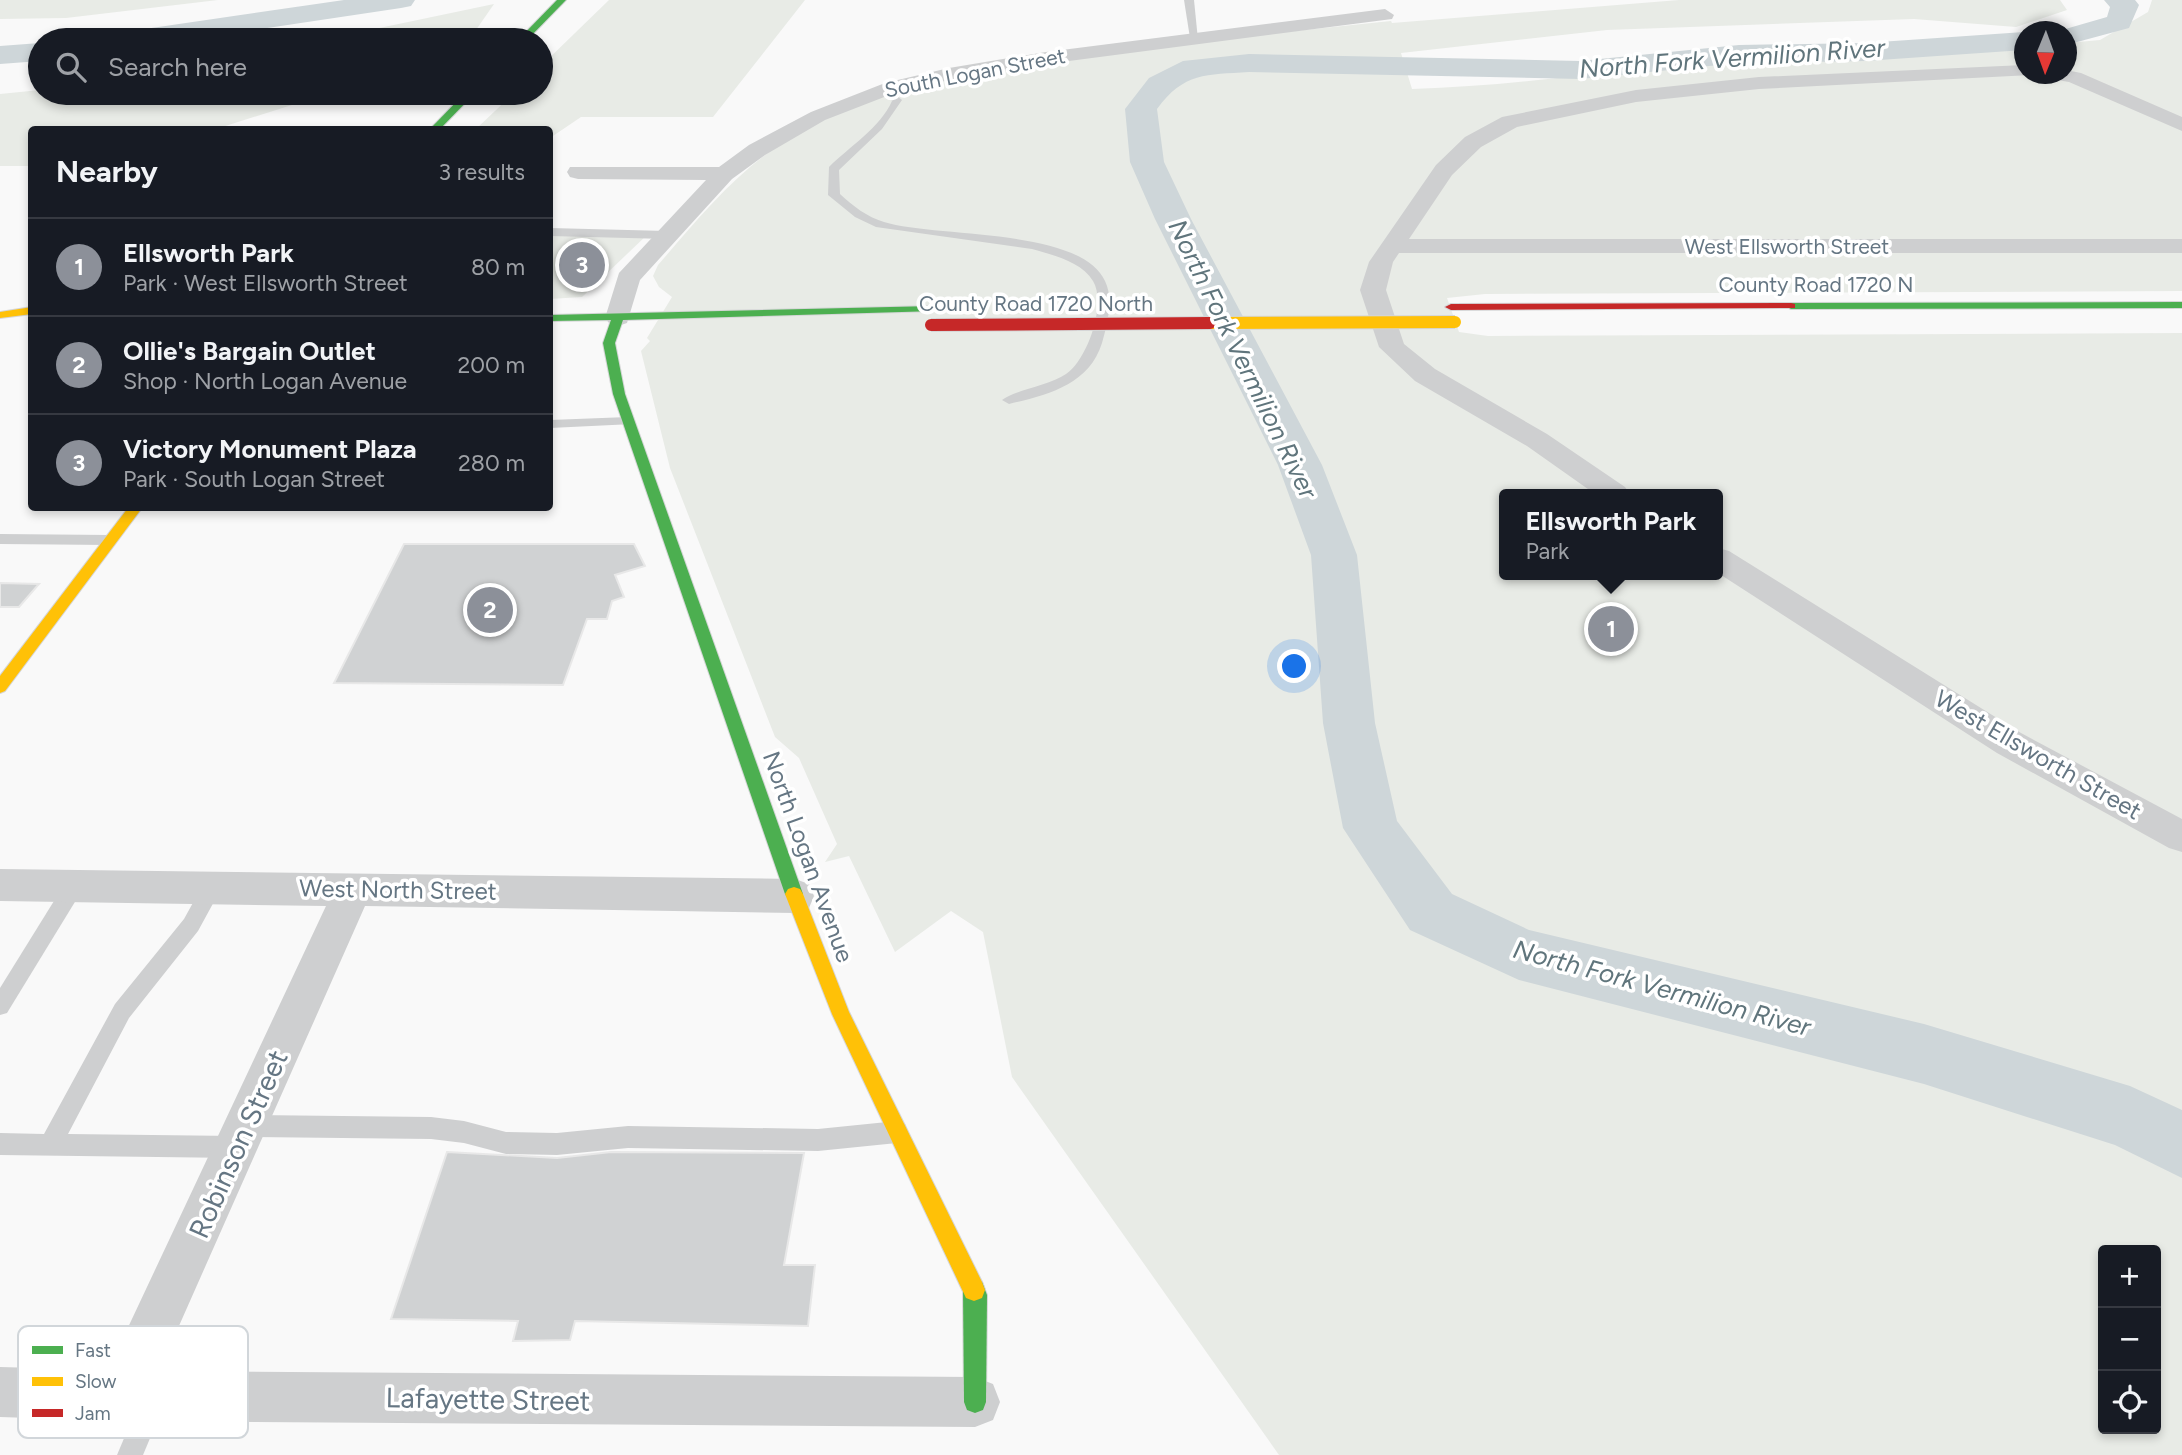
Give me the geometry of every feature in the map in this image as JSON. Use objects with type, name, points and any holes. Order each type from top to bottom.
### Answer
[{"type":"main road","points":[[534,28],[562,0]]},
{"type":"main road","points":[[437,126],[458,105]]},
{"type":"main road","points":[[0,300],[28,297]]},
{"type":"main road","name":"County Road 1720 N","points":[[1453,314],[2182,305]]},
{"type":"main road","points":[[0,309],[28,309]]},
{"type":"main road","name":"County Road 1720 North","points":[[553,318],[849,309],[932,317],[1453,314]]},
{"type":"main road","points":[[0,315],[28,310]]},
{"type":"main road","name":"County Road 1720 N","points":[[1453,314],[2182,319]]},
{"type":"main road","name":"North Logan Avenue","points":[[618,318],[609,343],[619,394],[795,896],[841,1014],[976,1295],[975,1402]]},
{"type":"main road","points":[[0,329],[21,329]]},
{"type":"main road","points":[[0,687],[133,511]]},
{"type":"street","name":"South Logan Street","points":[[618,318],[628,278],[724,174],[757,149],[818,116],[885,89],[949,74],[1034,60],[1385,15]]},
{"type":"street","points":[[1608,489],[1537,440],[1425,375],[1392,347],[1373,290],[1378,269],[1444,170],[1473,142],[1510,122],[1636,96],[1746,85],[2014,72]]},
{"type":"street","points":[[2077,79],[2182,125]]},
{"type":"street","points":[[578,172],[724,174]]},
{"type":"street","name":"West Ellsworth Street","points":[[1393,246],[2182,246]]},
{"type":"street","name":"West Ellsworth Street","points":[[1723,562],[2009,743],[2182,837]]},
{"type":"street","name":"West North Street","points":[[0,885],[795,896]]},
{"type":"street","name":"Robinson Street","points":[[167,1326],[241,1137],[352,891]]},
{"type":"street","name":"Lafayette Street","points":[[0,1392],[18,1393]]},
{"type":"street","name":"Lafayette Street","points":[[248,1397],[975,1402]]},
{"type":"lane","points":[[1189,0],[1195,38]]},
{"type":"lane","points":[[885,89],[897,100],[895,107],[883,122],[833,169],[834,195],[853,213],[887,227],[1030,244],[1055,252],[1097,276],[1103,292],[1093,354],[1078,374],[1042,392],[1009,400]]},
{"type":"lane","points":[[553,232],[667,235]]},
{"type":"lane","points":[[553,424],[628,421]]},
{"type":"lane","points":[[0,539],[110,540]]},
{"type":"lane","points":[[0,1006],[74,886]]},
{"type":"lane","points":[[50,1145],[122,1010],[179,942],[212,887]]},
{"type":"lane","points":[[0,1144],[50,1145],[431,1128],[464,1132],[506,1143],[557,1144],[628,1137],[818,1140],[897,1132]]},
{"type":"shaded area","points":[[0,0],[218,0],[66,18],[0,19]]},
{"type":"shaded area","points":[[609,0],[805,0],[713,117],[581,117],[553,136],[553,126],[479,126],[501,105],[553,105],[553,54]]},
{"type":"shaded area","points":[[1679,0],[2060,0],[2067,10],[2034,21],[2014,21],[2014,27],[1914,19],[1607,30],[1401,53],[1412,89],[1492,84],[1734,60],[2014,47],[2014,84],[2077,84],[2077,42],[2100,40],[2148,12],[2152,0],[2182,0],[2182,291],[1485,294],[1447,298],[1459,332],[1488,336],[2182,333],[2182,1455],[1279,1455],[1012,1077],[983,932],[951,911],[895,952],[849,856],[825,862],[837,844],[799,758],[775,737],[670,468],[641,351],[650,341],[647,338],[672,297],[659,287],[653,276],[658,265],[722,193],[750,167],[801,132],[840,112],[881,97],[967,75],[1243,36],[1391,21]]},
{"type":"shaded area","points":[[494,4],[477,28],[379,28]]},
{"type":"shaded area","points":[[28,91],[28,105],[292,105],[226,126],[28,126],[28,166],[0,166],[0,94]]},
{"type":"shaded area","points":[[553,232],[649,233],[582,297],[553,299]]},
{"type":"building","points":[[404,544],[634,544],[645,566],[615,575],[624,597],[612,601],[607,619],[587,619],[563,685],[334,683]]},
{"type":"building","points":[[0,583],[39,584],[19,607],[0,607]]},
{"type":"building","points":[[447,1152],[557,1158],[611,1152],[804,1153],[784,1265],[815,1265],[808,1326],[575,1321],[570,1340],[513,1341],[518,1321],[391,1319]]},
{"type":"waterway","points":[[212,28],[401,0]]},
{"type":"waterway","name":"North Fork Vermilion River","points":[[2077,34],[2119,22],[2125,5],[2118,0]]},
{"type":"waterway","name":"North Fork Vermilion River","points":[[2014,42],[1865,52],[1739,54],[1580,70],[1249,63],[1194,67],[1160,84],[1141,109],[1147,162],[1173,219],[1300,465],[1334,555],[1349,723],[1371,828],[1431,912],[1519,954],[1924,1054],[2130,1118],[2182,1145]]},
{"type":"waterway","points":[[0,55],[28,53]]},
{"type":"traffic: fast","points":[[534,28],[562,0]]},
{"type":"traffic: fast","points":[[437,126],[458,105]]},
{"type":"traffic: fast","points":[[1791,306],[2182,305]]},
{"type":"traffic: fast","points":[[553,318],[933,309]]},
{"type":"traffic: fast","points":[[618,318],[609,343],[619,394],[794,894]]},
{"type":"traffic: fast","points":[[974,1290],[975,1402]]},
{"type":"traffic: slow","points":[[0,315],[28,311]]},
{"type":"traffic: slow","points":[[1210,323],[1455,322]]},
{"type":"traffic: slow","points":[[0,687],[133,511]]},
{"type":"traffic: slow","points":[[794,894],[841,1014],[974,1290]]},
{"type":"traffic: jam","points":[[1451,307],[1791,306]]},
{"type":"traffic: jam","points":[[931,325],[1210,323]]},
{"type":"place","name":"Victory Monument Plaza","points":[[582,265]]},
{"type":"place","name":"Ollie's Bargain Outlet","points":[[490,610]]},
{"type":"place","name":"Ellsworth Park","points":[[1611,629]]}]
